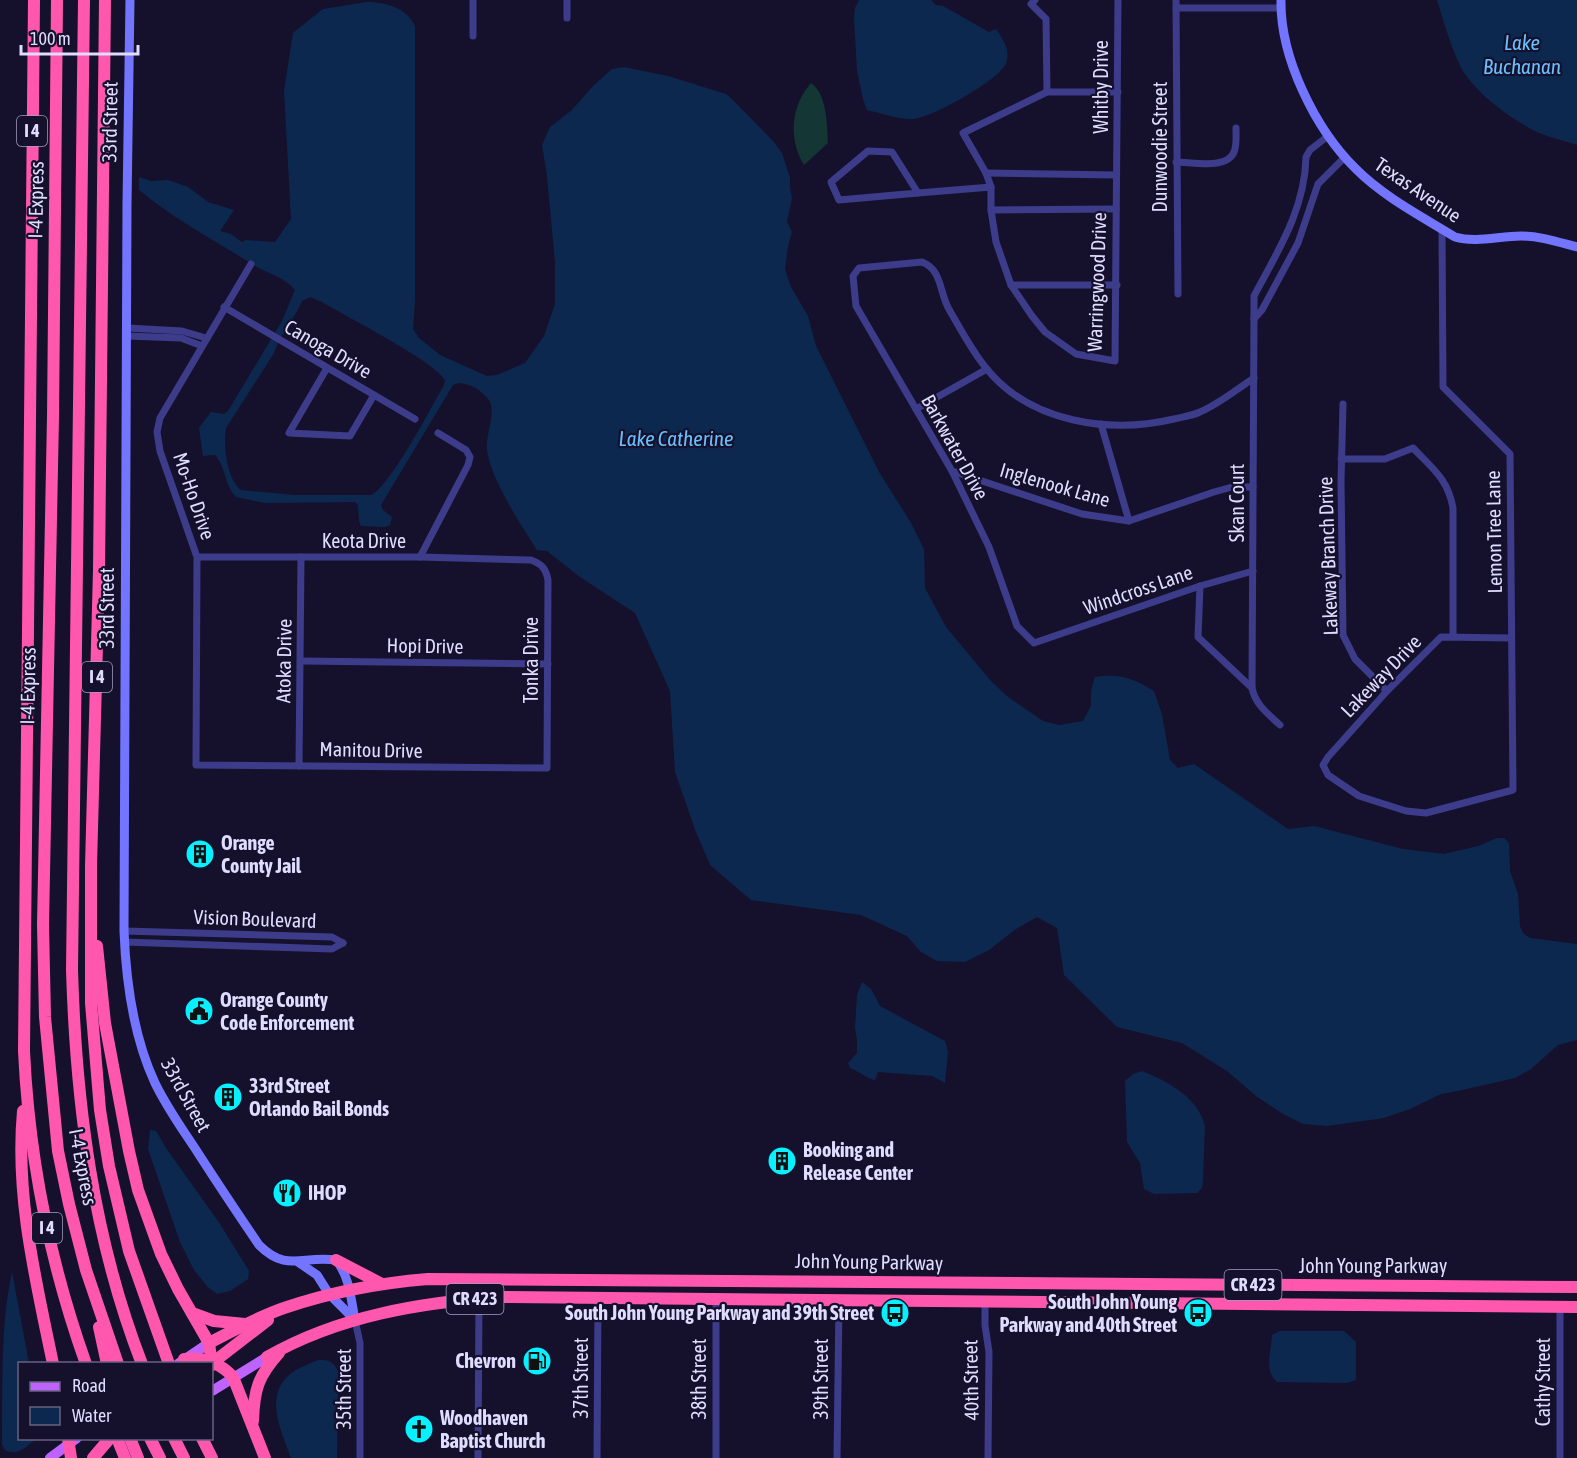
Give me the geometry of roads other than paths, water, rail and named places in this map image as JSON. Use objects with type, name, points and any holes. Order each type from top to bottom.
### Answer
[{"type":"highway","name":"I 4","points":[[34,0],[23,1007],[26,1089],[36,1171],[47,1229],[66,1304],[85,1362]]},
{"type":"highway","name":"I-4 Express","points":[[57,0],[53,428],[43,925],[45,1005],[58,1151],[86,1270],[117,1362]]},
{"type":"highway","name":"I-4 Express","points":[[84,0],[72,970],[74,1029],[78,1090],[96,1208],[109,1260],[141,1362]]},
{"type":"highway","name":"I 4","points":[[105,0],[99,581],[91,866],[90,1003],[100,1110],[109,1166],[129,1251],[168,1362]]},
{"type":"highway","points":[[91,866],[105,1023],[129,1151],[148,1222],[165,1263],[209,1343],[211,1362]]},
{"type":"highway","points":[[26,1089],[20,1141],[24,1193],[33,1261],[53,1362]]},
{"type":"highway","points":[[336,1260],[382,1284]]},
{"type":"highway","points":[[86,1270],[107,1362]]},
{"type":"highway","name":"John Young Parkway","points":[[209,1343],[283,1308],[329,1294],[382,1284],[457,1277],[1577,1287]]},
{"type":"highway","points":[[598,1298],[614,1287],[633,1279]]},
{"type":"highway","points":[[838,1300],[850,1293],[890,1282]]},
{"type":"highway","points":[[1560,1306],[1577,1296]]},
{"type":"highway","name":"John Young Parkway","points":[[267,1357],[286,1346],[355,1320],[422,1306],[479,1299],[598,1298],[1577,1307]]},
{"type":"highway","points":[[213,1362],[283,1308]]},
{"type":"highway","points":[[192,1313],[214,1321],[247,1324]]},
{"type":"highway","points":[[253,1430],[253,1406],[258,1381],[265,1369],[286,1346]]},
{"type":"highway","points":[[181,1361],[194,1358],[205,1362]]},
{"type":"highway","points":[[213,1365],[227,1371],[233,1377],[265,1458]]},
{"type":"highway","points":[[68,1440],[71,1458]]},
{"type":"highway","points":[[93,1458],[108,1440]]},
{"type":"highway","points":[[118,1440],[125,1458]]},
{"type":"highway","points":[[131,1440],[138,1458]]},
{"type":"highway","points":[[149,1440],[160,1458]]},
{"type":"highway","points":[[203,1440],[212,1458]]},
{"type":"main road","name":"John Young Parkway","points":[[181,1361],[209,1343]]},
{"type":"main road","name":"John Young Parkway","points":[[213,1390],[267,1357]]},
{"type":"main road","points":[[50,1458],[74,1440]]},
{"type":"main road","points":[[119,1458],[145,1440]]},
{"type":"street","name":"33rd Street","points":[[130,0],[124,931],[128,986],[145,1056],[159,1090],[176,1120],[259,1245],[276,1260],[286,1262],[319,1258],[336,1260]]},
{"type":"street","points":[[473,0],[473,36]]},
{"type":"street","points":[[567,0],[567,18]]},
{"type":"street","name":"Whitby Drive","points":[[1116,175],[1118,0]]},
{"type":"street","points":[[1031,1],[1046,19],[1047,92],[1118,92]]},
{"type":"street","points":[[1176,4],[1281,4]]},
{"type":"street","name":"Dunwoodie Street","points":[[1176,4],[1178,294]]},
{"type":"street","name":"Texas Avenue","points":[[1281,4],[1284,36],[1304,94],[1328,136],[1356,170],[1391,198],[1455,237],[1466,240],[1538,237],[1577,247]]},
{"type":"street","name":"Warringwood Drive","points":[[1047,92],[963,133],[986,173],[991,187],[996,242],[1011,285],[1045,332],[1076,354],[1115,361],[1116,175]]},
{"type":"street","points":[[1176,162],[1219,163],[1229,159],[1236,150],[1236,128]]},
{"type":"street","name":"Skan Court","points":[[1252,688],[1254,296],[1290,229],[1298,208],[1306,157],[1310,150],[1328,136]]},
{"type":"street","points":[[918,193],[892,152],[868,152],[831,182],[839,200],[991,187]]},
{"type":"street","points":[[1254,320],[1262,310],[1298,243],[1318,184],[1345,157]]},
{"type":"street","points":[[986,173],[1116,175]]},
{"type":"street","points":[[992,210],[1116,209]]},
{"type":"street","name":"Lemon Tree Lane","points":[[1323,765],[1328,775],[1359,796],[1406,811],[1426,813],[1513,790],[1510,453],[1443,387],[1442,229]]},
{"type":"street","name":"Barkwater Drive","points":[[987,369],[947,307],[935,271],[930,265],[921,262],[859,268],[853,276],[856,306],[952,471],[989,547],[1017,626],[1034,643]]},
{"type":"street","name":"Mo-Ho Drive","points":[[196,765],[197,557],[160,451],[157,432],[160,418],[250,264]]},
{"type":"street","points":[[1011,285],[1116,285]]},
{"type":"street","name":"Canoga Drive","points":[[224,308],[415,419]]},
{"type":"street","points":[[127,332],[182,331],[206,338]]},
{"type":"street","points":[[127,332],[181,338],[202,346]]},
{"type":"street","points":[[327,368],[289,434],[350,436],[374,395]]},
{"type":"street","points":[[916,409],[987,369],[1019,398],[1034,408],[1062,417],[1101,424],[1141,425],[1200,412],[1254,378]]},
{"type":"street","name":"Lakeway Branch Drive","points":[[1343,404],[1341,459],[1343,635],[1355,658],[1387,691]]},
{"type":"street","points":[[1101,424],[1129,521]]},
{"type":"street","points":[[420,557],[470,457],[466,450],[438,433]]},
{"type":"street","points":[[1341,459],[1385,459],[1413,448],[1442,478],[1450,491],[1453,508],[1453,637]]},
{"type":"street","name":"Inglenook Lane","points":[[952,471],[1083,514],[1129,521],[1232,487],[1253,487]]},
{"type":"street","name":"Keota Drive","points":[[197,557],[420,557],[531,560]]},
{"type":"street","name":"Atoka Drive","points":[[299,766],[302,661],[301,557]]},
{"type":"street","name":"Tonka Drive","points":[[531,560],[543,566],[548,580],[547,768]]},
{"type":"street","name":"Windcross Lane","points":[[1034,643],[1200,586],[1253,571]]},
{"type":"street","points":[[1200,586],[1198,637],[1252,688],[1265,712],[1280,725]]},
{"type":"street","name":"Lakeway Drive","points":[[1323,765],[1387,691],[1441,637],[1511,638]]},
{"type":"street","name":"Hopi Drive","points":[[302,661],[548,664]]},
{"type":"street","name":"Manitou Drive","points":[[196,765],[547,768]]},
{"type":"street","name":"Vision Boulevard","points":[[124,931],[332,937],[344,943],[332,949],[124,942]]},
{"type":"street","points":[[336,1260],[346,1276],[355,1320]]},
{"type":"street","name":"33rd Street","points":[[298,1262],[317,1275],[329,1294],[355,1320]]},
{"type":"street","name":"37th Street","points":[[597,1458],[598,1298]]},
{"type":"street","points":[[478,1458],[479,1299]]},
{"type":"street","name":"38th Street","points":[[716,1299],[716,1458]]},
{"type":"street","name":"39th Street","points":[[837,1458],[838,1300]]},
{"type":"street","name":"40th Street","points":[[986,1301],[985,1325],[989,1352],[988,1458]]},
{"type":"street","name":"Cathy Street","points":[[1560,1306],[1560,1458]]},
{"type":"street","name":"35th Street","points":[[355,1320],[360,1343],[360,1458]]},
{"type":"water","points":[[859,0],[931,0],[936,5],[943,6],[989,32],[996,29],[1007,50],[1006,63],[979,88],[922,117],[902,118],[867,110],[857,71],[854,18]]},
{"type":"water","name":"Lake Buchanan","points":[[1437,0],[1577,0],[1577,145],[1533,130],[1505,113],[1479,91],[1465,74],[1457,58]]},
{"type":"water","name":"Lake Catherine","points":[[367,2],[381,3],[401,10],[415,26],[415,300],[413,329],[419,338],[440,355],[487,376],[497,375],[525,363],[544,336],[555,304],[555,262],[542,145],[550,127],[572,110],[612,69],[624,67],[668,76],[726,94],[782,153],[790,178],[792,198],[787,222],[792,232],[785,269],[791,287],[808,316],[816,346],[879,472],[911,523],[924,549],[925,588],[946,627],[991,681],[1008,697],[1043,721],[1059,725],[1083,721],[1091,706],[1091,691],[1095,677],[1119,676],[1139,683],[1154,691],[1162,714],[1170,760],[1178,768],[1194,764],[1288,829],[1314,826],[1403,849],[1444,854],[1478,846],[1497,838],[1504,838],[1509,843],[1510,871],[1518,894],[1520,926],[1523,933],[1530,938],[1577,944],[1577,1040],[1558,1045],[1531,1069],[1515,1078],[1441,1094],[1384,1118],[1327,1126],[1303,1124],[1256,1096],[1227,1071],[1182,1043],[1117,1027],[1064,975],[1057,928],[1037,917],[1016,929],[989,950],[965,962],[937,961],[921,952],[907,936],[861,915],[751,900],[710,865],[696,832],[675,772],[670,691],[635,613],[580,577],[547,551],[537,550],[494,475],[487,450],[491,405],[486,396],[472,386],[462,383],[453,385],[381,505],[383,510],[392,517],[390,525],[385,527],[361,526],[358,505],[355,502],[265,503],[236,497],[215,455],[203,456],[199,428],[211,412],[224,414],[228,411],[282,321],[295,290],[280,278],[257,267],[152,201],[139,190],[139,177],[151,181],[168,180],[188,187],[208,202],[234,210],[220,231],[231,234],[242,242],[246,240],[275,242],[291,219],[284,91],[293,33],[323,9]],"holes":[[[310,297],[424,362],[445,380],[444,385],[399,463],[379,489],[371,495],[295,495],[241,490],[232,478],[227,462],[226,428],[274,353],[302,301]]]},
{"type":"water","points":[[862,982],[871,989],[880,1006],[945,1041],[948,1052],[945,1083],[932,1076],[878,1072],[875,1080],[850,1068],[848,1063],[857,1053],[855,1028],[857,995]]},
{"type":"water","points":[[1142,1071],[1180,1091],[1189,1098],[1201,1116],[1205,1126],[1203,1181],[1202,1188],[1197,1193],[1154,1194],[1144,1189],[1140,1163],[1127,1142],[1125,1081],[1133,1074]]},
{"type":"water","points":[[150,1130],[156,1131],[220,1224],[249,1271],[248,1279],[230,1291],[217,1294],[208,1287],[194,1270],[180,1242],[148,1149]]},
{"type":"water","points":[[12,1272],[29,1362],[18,1362],[18,1440],[35,1440],[22,1450],[14,1452],[5,1450],[2,1444],[2,1379],[8,1293]]},
{"type":"water","points":[[1280,1331],[1344,1331],[1356,1342],[1356,1380],[1347,1383],[1277,1382],[1270,1372],[1269,1360],[1272,1335]]},
{"type":"water","points":[[318,1360],[330,1362],[338,1371],[337,1458],[291,1458],[277,1413],[278,1391],[293,1372]]},
{"type":"place","name":"Orange County Jail","points":[[200,854]]},
{"type":"place","name":"Orange County Code Enforcement","points":[[199,1011]]},
{"type":"place","name":"33rd Street Orlando Bail Bonds","points":[[228,1097]]},
{"type":"place","name":"Booking and Release Center","points":[[782,1161]]},
{"type":"place","name":"IHOP","points":[[287,1193]]},
{"type":"place","name":"South John Young Parkway and 39th Street","points":[[895,1313]]},
{"type":"place","name":"South John Young Parkway and 40th Street","points":[[1198,1313]]},
{"type":"place","name":"Chevron","points":[[537,1361]]},
{"type":"place","name":"Woodhaven Baptist Church","points":[[419,1429]]}]
